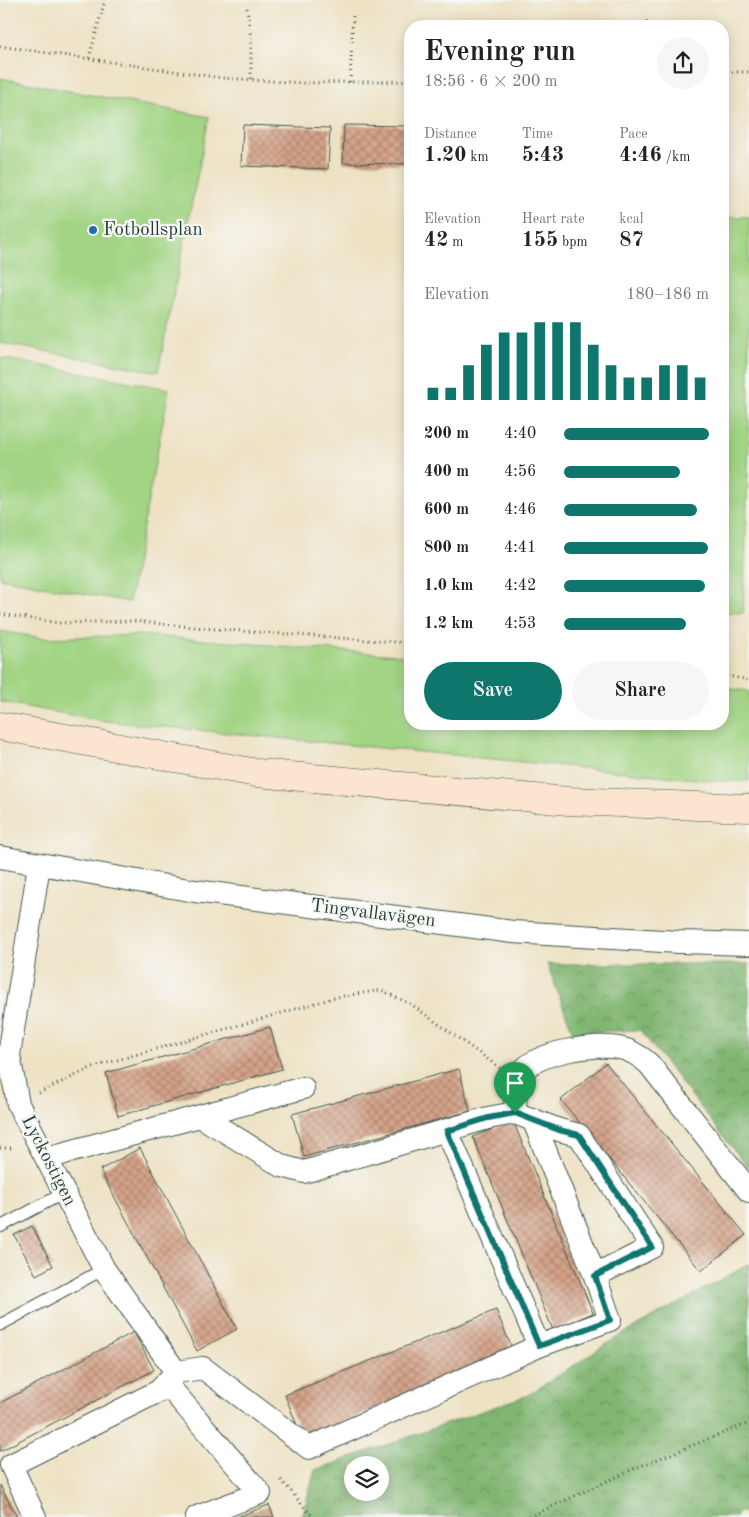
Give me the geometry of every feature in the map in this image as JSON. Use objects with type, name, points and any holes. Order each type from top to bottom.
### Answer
[{"type":"main road","points":[[0,726],[258,773],[568,801],[749,808]]},
{"type":"street","name":"Tingvallavägen","points":[[0,857],[195,891],[513,932],[679,942],[749,944]]},
{"type":"street","name":"Lyckostigen","points":[[39,865],[9,1055],[18,1104],[104,1270],[171,1378],[260,1493],[197,1517]]},
{"type":"street","points":[[35,1517],[11,1465],[159,1390],[171,1378],[203,1368],[309,1448],[539,1346],[610,1320],[595,1276],[524,1116],[517,1087],[520,1074],[528,1064],[586,1046],[619,1047],[636,1053],[649,1064],[749,1191]]},
{"type":"street","points":[[46,1158],[303,1088]]},
{"type":"street","points":[[200,1116],[282,1166],[304,1172],[488,1118],[524,1116],[559,1130],[579,1135],[652,1247],[595,1276]]},
{"type":"street","points":[[447,1131],[539,1346]]},
{"type":"lane","points":[[0,1227],[64,1193]]},
{"type":"lane","points":[[0,1325],[104,1270]]},
{"type":"path","points":[[89,58],[104,0]]},
{"type":"path","points":[[247,8],[251,39],[251,80]]},
{"type":"path","points":[[350,82],[353,16]]},
{"type":"path","points":[[0,46],[222,78],[304,83],[404,81]]},
{"type":"path","points":[[729,72],[749,72]]},
{"type":"path","points":[[0,614],[59,623],[133,621],[214,629],[404,643]]},
{"type":"path","points":[[729,676],[749,680]]},
{"type":"path","points":[[18,1104],[93,1067],[337,997],[381,990],[412,1005],[497,1067],[520,1074]]},
{"type":"path","points":[[529,1517],[638,1467],[749,1423]]},
{"type":"green space","name":"Fotbollsplan","points":[[0,78],[209,117],[158,372],[0,343]]},
{"type":"green space","points":[[729,217],[749,217],[749,442],[743,613],[729,612]]},
{"type":"green space","points":[[0,358],[169,389],[129,602],[0,578]]},
{"type":"green space","points":[[0,631],[43,638],[139,635],[404,656],[404,730],[729,730],[729,689],[749,691],[749,781],[716,781],[105,721],[0,702]]},
{"type":"green space","points":[[547,964],[749,964],[749,1169],[640,1030],[573,1033]]},
{"type":"green space","points":[[749,1264],[749,1514],[739,1511],[736,1517],[302,1517],[315,1470],[344,1460],[344,1501],[389,1501],[389,1456],[355,1456],[528,1395],[616,1338]]},
{"type":"building","points":[[243,125],[330,128],[328,169],[241,166]]},
{"type":"building","points":[[344,125],[404,126],[404,164],[343,163]]},
{"type":"building","points":[[270,1027],[282,1069],[118,1116],[106,1073]]},
{"type":"building","points":[[606,1063],[746,1235],[701,1271],[561,1100]]},
{"type":"building","points":[[459,1069],[470,1111],[304,1157],[292,1114]]},
{"type":"building","points":[[513,1121],[593,1313],[553,1330],[473,1137]]},
{"type":"building","points":[[140,1148],[237,1329],[197,1351],[100,1170]]},
{"type":"building","points":[[32,1226],[53,1266],[36,1275],[14,1235]]},
{"type":"building","points":[[496,1310],[514,1353],[302,1438],[285,1395]]},
{"type":"building","points":[[134,1332],[154,1370],[0,1451],[0,1403]]},
{"type":"building","points":[[0,1485],[17,1517],[0,1517]]},
{"type":"building","points":[[269,1505],[274,1517],[237,1517]]},
{"type":"place","name":"Fotbollsplan","points":[[93,230]]},
{"type":"route","points":[[515,1113],[559,1130],[579,1135],[652,1247],[595,1276],[610,1320],[539,1346],[447,1131],[488,1118],[515,1113]]}]
